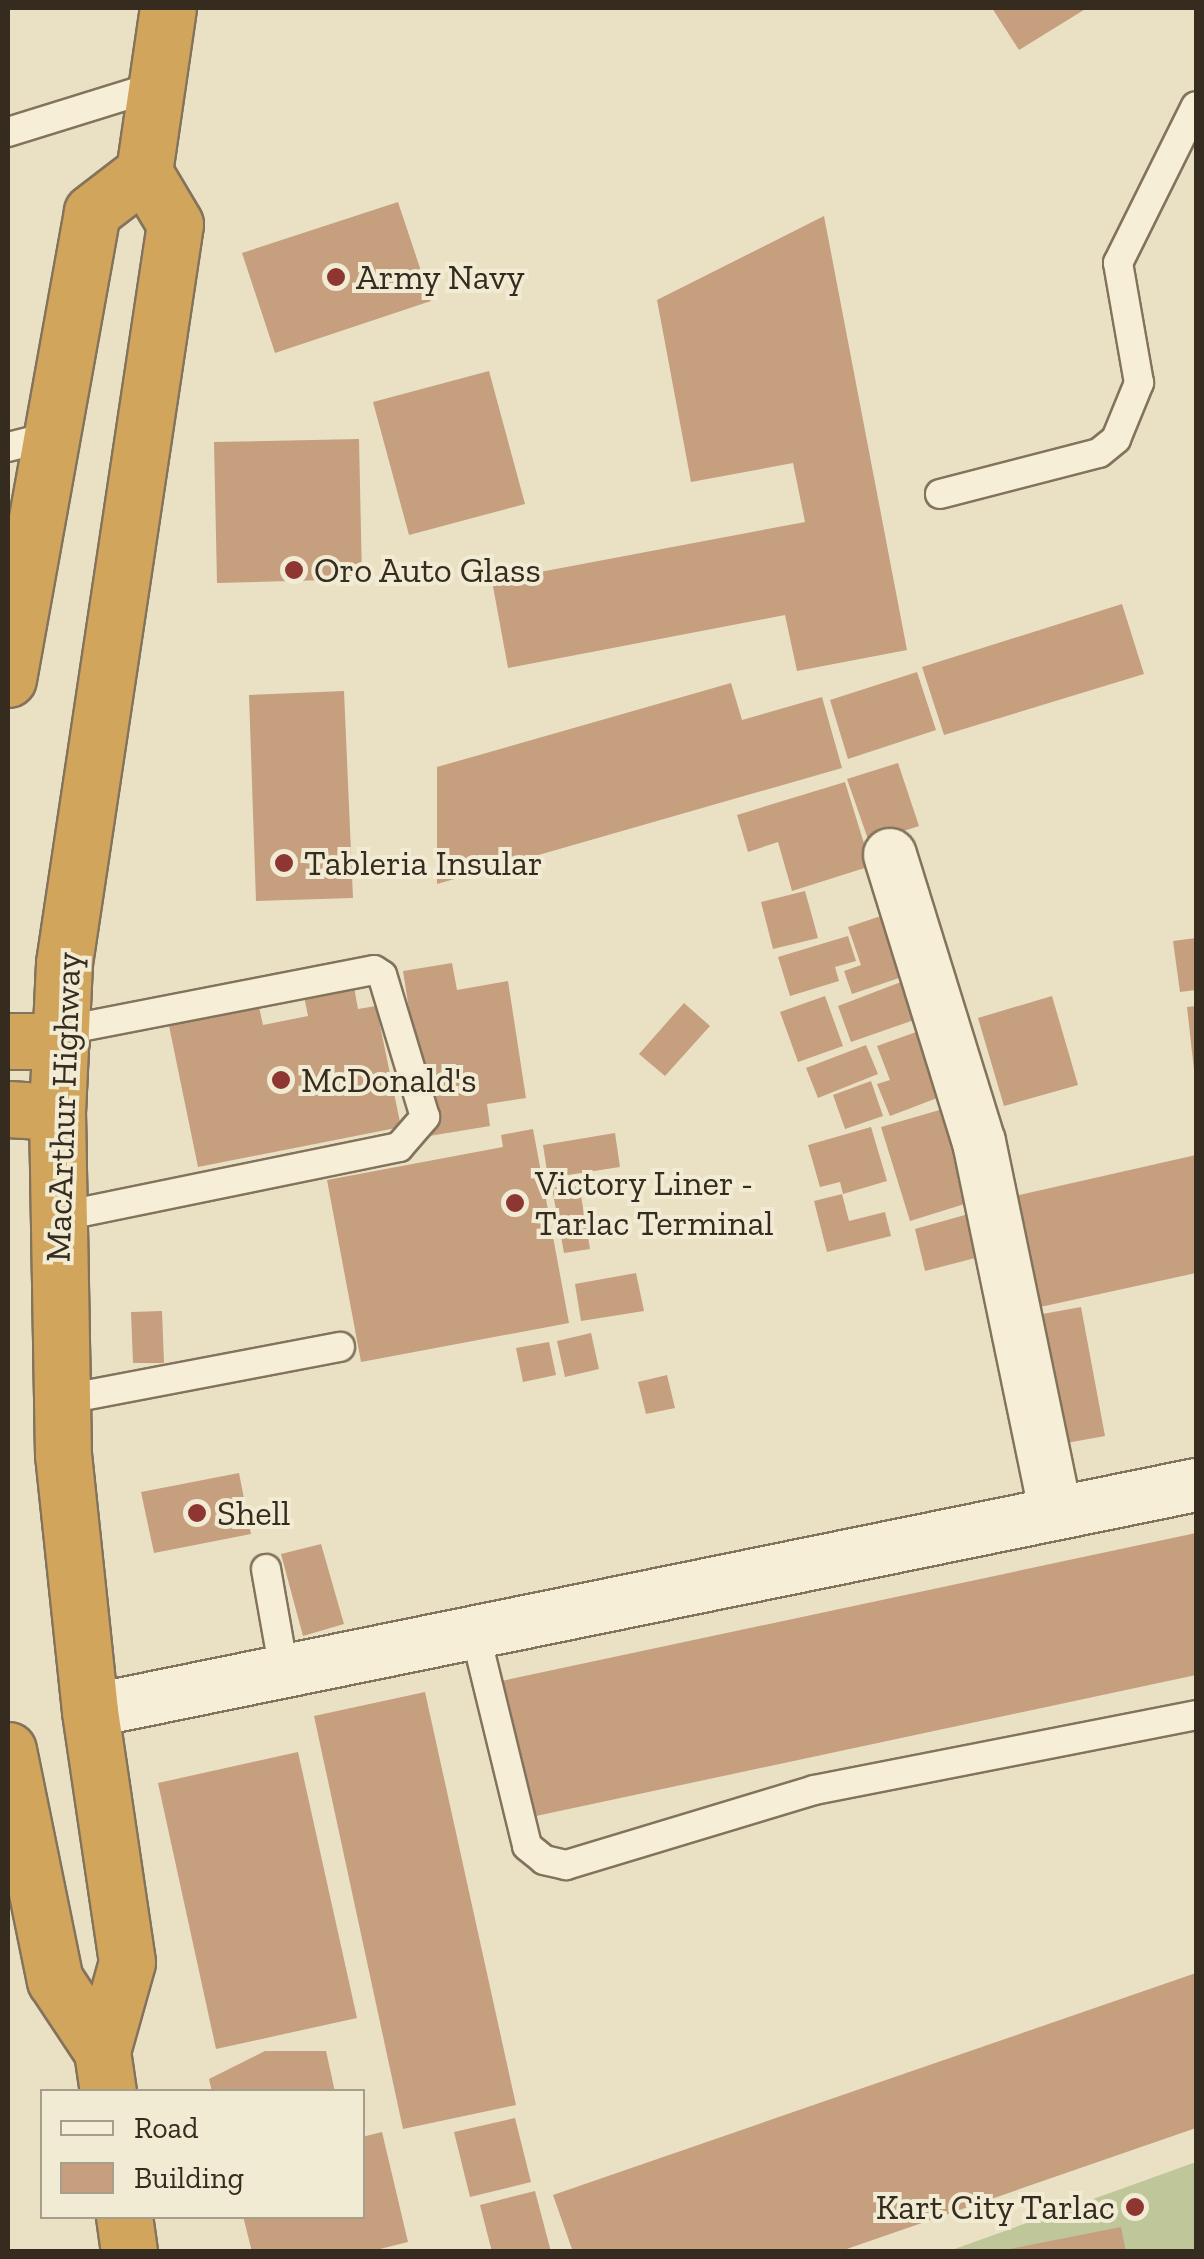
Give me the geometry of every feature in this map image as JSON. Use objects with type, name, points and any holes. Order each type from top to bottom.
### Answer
[{"type":"highway","points":[[8,679],[25,473],[92,212],[144,172],[168,8]]},
{"type":"highway","name":"MacArthur Highway","points":[[105,2071],[127,1962],[90,1711],[60,1400],[58,1216],[32,1111],[43,1038],[66,943],[174,224],[144,172]]},
{"type":"highway","name":"MacArthur Highway","points":[[8,1750],[55,1980],[105,2071]]},
{"type":"highway","points":[[124,2219],[129,2252]]},
{"type":"street","points":[[890,855],[979,1142],[1056,1514]]},
{"type":"street","points":[[90,1711],[1196,1485]]},
{"type":"lane","points":[[8,132],[157,86]]},
{"type":"lane","points":[[940,494],[1099,453],[1116,438],[1140,384],[1118,264],[1196,106]]},
{"type":"lane","points":[[43,1038],[374,970],[382,975],[424,1116],[399,1146],[221,1188],[58,1216]]},
{"type":"lane","points":[[60,1400],[340,1347]]},
{"type":"lane","points":[[266,1568],[284,1671]]},
{"type":"lane","points":[[476,1632],[527,1846],[544,1860],[566,1864],[814,1790],[1196,1715]]},
{"type":"green space","name":"Kart City Tarlac","points":[[1196,2162],[1196,2251],[949,2251]]},
{"type":"building","points":[[992,8],[1087,8],[1019,50]]},
{"type":"building","name":"Army Navy","points":[[398,202],[431,301],[275,353],[242,253]]},
{"type":"building","points":[[824,216],[907,650],[797,671],[785,615],[508,668],[492,581],[805,522],[793,463],[691,482],[657,300]]},
{"type":"building","points":[[489,371],[525,504],[409,535],[373,402]]},
{"type":"building","points":[[359,439],[362,579],[217,583],[214,442]]},
{"type":"building","points":[[1122,604],[1144,674],[944,735],[922,667]]},
{"type":"building","points":[[917,672],[936,730],[848,759],[830,700]]},
{"type":"building","points":[[731,683],[742,720],[822,697],[842,768],[437,884],[437,767]]},
{"type":"building","points":[[344,691],[353,898],[256,901],[249,695]]},
{"type":"building","points":[[898,763],[919,826],[869,842],[847,779]]},
{"type":"building","points":[[845,782],[871,866],[792,891],[778,842],[748,852],[737,815]]},
{"type":"building","points":[[805,891],[818,938],[773,949],[761,902]]},
{"type":"building","points":[[884,915],[905,976],[852,994],[844,971],[861,965],[848,927]]},
{"type":"building","points":[[848,936],[856,961],[835,967],[839,981],[790,996],[778,957]]},
{"type":"building","points":[[1196,938],[1196,990],[1180,992],[1173,941]]},
{"type":"building","points":[[452,963],[457,990],[508,981],[526,1098],[487,1104],[490,1126],[429,1136],[403,971]]},
{"type":"building","points":[[353,981],[358,1009],[376,1006],[401,1127],[198,1167],[167,1016],[257,998],[263,1025],[308,1016],[303,991]]},
{"type":"building","points":[[901,982],[914,1020],[851,1042],[838,1006]]},
{"type":"building","points":[[825,996],[843,1046],[798,1062],[780,1012]]},
{"type":"building","points":[[1052,996],[1078,1085],[1004,1106],[978,1018]]},
{"type":"building","points":[[684,1003],[710,1026],[665,1076],[639,1054]]},
{"type":"building","points":[[1196,1006],[1196,1070],[1194,1070],[1187,1007]]},
{"type":"building","points":[[919,1031],[945,1095],[890,1116],[877,1084],[890,1080],[877,1046]]},
{"type":"building","points":[[866,1045],[878,1074],[818,1098],[806,1068]]},
{"type":"building","points":[[871,1081],[883,1116],[845,1129],[833,1095]]},
{"type":"building","points":[[943,1109],[971,1202],[910,1221],[881,1127]]},
{"type":"building","points":[[871,1127],[887,1181],[843,1194],[840,1182],[820,1187],[808,1145]]},
{"type":"building","points":[[533,1129],[569,1323],[361,1362],[327,1180],[503,1147],[501,1135]]},
{"type":"building","points":[[615,1133],[620,1167],[548,1178],[543,1145]]},
{"type":"building","points":[[1196,1155],[1196,1273],[1031,1309],[1006,1198]]},
{"type":"building","points":[[579,1184],[590,1249],[564,1253],[552,1188]]},
{"type":"building","points":[[842,1194],[849,1221],[885,1212],[891,1236],[827,1252],[814,1201]]},
{"type":"building","points":[[972,1213],[983,1256],[925,1271],[915,1229]]},
{"type":"building","points":[[636,1273],[644,1311],[581,1321],[575,1284]]},
{"type":"building","points":[[1081,1307],[1105,1436],[1050,1446],[1026,1317]]},
{"type":"building","points":[[162,1311],[164,1363],[133,1363],[131,1312]]},
{"type":"building","points":[[591,1333],[599,1369],[565,1377],[557,1341]]},
{"type":"building","points":[[549,1342],[556,1375],[523,1382],[516,1348]]},
{"type":"building","points":[[667,1375],[675,1408],[646,1414],[638,1382]]},
{"type":"building","name":"Shell","points":[[239,1473],[251,1534],[154,1553],[141,1492]]},
{"type":"building","points":[[1196,1533],[1196,1675],[522,1819],[492,1683]]},
{"type":"building","points":[[321,1544],[344,1624],[303,1636],[281,1554]]},
{"type":"building","points":[[425,1692],[516,2105],[403,2129],[314,1716]]},
{"type":"building","points":[[298,1752],[357,2018],[216,2049],[158,1783]]},
{"type":"building","points":[[1196,1973],[1196,2128],[838,2252],[573,2252],[553,2195]]},
{"type":"building","points":[[265,2051],[326,2051],[334,2089],[211,2089],[209,2079]]},
{"type":"building","points":[[515,2118],[531,2182],[470,2197],[454,2132]]},
{"type":"building","points":[[382,2132],[408,2242],[368,2252],[252,2252],[244,2219],[365,2219],[365,2136]]},
{"type":"building","points":[[535,2191],[551,2252],[492,2252],[480,2205]]},
{"type":"building","points":[[1121,2227],[1126,2252],[1005,2252],[1005,2250]]},
{"type":"place","name":"Army Navy","points":[[336,277]]},
{"type":"place","name":"Oro Auto Glass","points":[[294,570]]},
{"type":"place","name":"Tableria Insular","points":[[284,863]]},
{"type":"place","name":"McDonald's","points":[[281,1080]]},
{"type":"place","name":"Victory Liner - Tarlac Terminal","points":[[515,1203]]},
{"type":"place","name":"Shell","points":[[197,1513]]},
{"type":"place","name":"Kart City Tarlac","points":[[1135,2207]]}]
